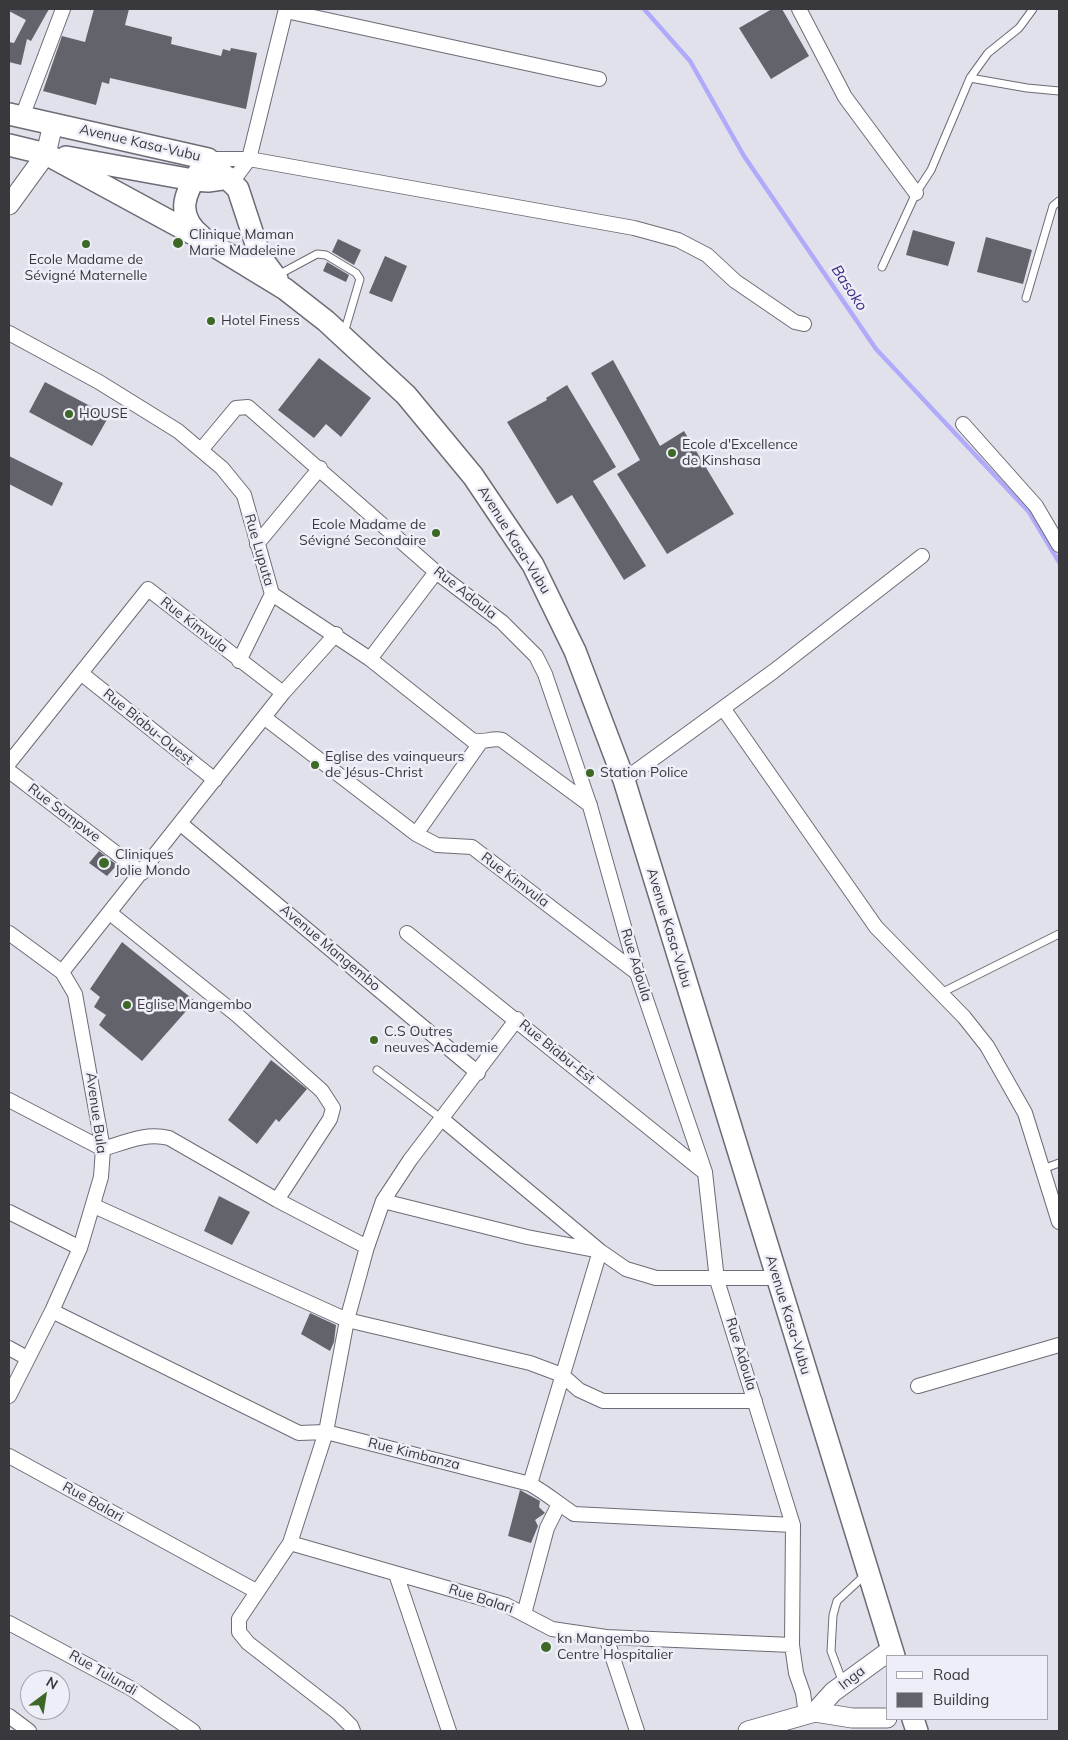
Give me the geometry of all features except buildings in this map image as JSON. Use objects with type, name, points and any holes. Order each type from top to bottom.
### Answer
[{"type":"main road","name":"Avenue Kasa-Vubu","points":[[16,116],[208,159],[238,189],[260,256],[280,283]]},
{"type":"main road","name":"Avenue Kasa-Vubu","points":[[9,145],[46,154],[280,283],[343,336],[406,395],[489,498],[533,565],[575,651],[624,780],[776,1278],[893,1652]]},
{"type":"main road","points":[[46,154],[193,180],[208,181],[229,178]]},
{"type":"main road","points":[[208,159],[193,180],[184,199],[185,212],[190,225],[208,242]]},
{"type":"street","points":[[16,116],[63,9]]},
{"type":"street","points":[[799,9],[845,97],[916,193]]},
{"type":"street","points":[[229,178],[238,174],[249,159],[286,10],[599,80]]},
{"type":"street","points":[[9,205],[46,154],[53,124]]},
{"type":"street","points":[[208,159],[249,159],[634,228],[678,240],[707,256],[735,282],[795,322],[804,324]]},
{"type":"street","name":"Rue Luputa","points":[[9,333],[92,378],[178,431],[222,468],[244,495],[272,594],[336,634],[472,740],[480,743]]},
{"type":"street","name":"Rue Adoula","points":[[200,450],[236,408],[248,407],[320,468],[436,572],[502,622],[536,656],[545,674],[590,806],[637,973],[705,1172],[718,1280],[793,1525],[792,1645],[796,1672],[810,1713]]},
{"type":"street","points":[[963,424],[1036,506],[1059,544]]},
{"type":"street","points":[[257,544],[320,468]]},
{"type":"street","points":[[624,780],[723,708],[922,556]]},
{"type":"street","points":[[370,659],[436,572]]},
{"type":"street","name":"Rue Kimvula","points":[[82,674],[142,593],[148,589],[283,694]]},
{"type":"street","points":[[239,661],[272,594]]},
{"type":"street","points":[[62,972],[283,694],[336,634]]},
{"type":"street","points":[[9,763],[82,674]]},
{"type":"street","name":"Rue Biabu-Ouest","points":[[82,674],[215,780]]},
{"type":"street","points":[[723,708],[876,927],[964,1017],[987,1046],[1025,1113],[1059,1222]]},
{"type":"street","name":"Rue Kimvula","points":[[265,718],[416,834],[437,845],[472,847],[637,973]]},
{"type":"street","points":[[416,834],[480,743],[494,738],[502,740],[590,806]]},
{"type":"street","name":"Rue Sampwe","points":[[9,771],[142,873]]},
{"type":"street","name":"Avenue Mangembo","points":[[181,824],[478,1073]]},
{"type":"street","points":[[110,913],[237,1015],[322,1091],[333,1108],[330,1119],[277,1200]]},
{"type":"street","name":"Avenue Bula","points":[[9,933],[62,972],[75,994],[104,1149],[102,1177],[80,1248],[52,1310],[9,1396]]},
{"type":"street","name":"Rue Biabu-Est","points":[[407,933],[517,1019],[705,1172]]},
{"type":"street","points":[[353,1731],[351,1726],[338,1713],[248,1643],[238,1632],[239,1619],[290,1543],[326,1432],[347,1320],[367,1247],[383,1201],[410,1160],[478,1073],[517,1019]]},
{"type":"street","points":[[9,1100],[104,1149],[145,1136],[158,1135],[170,1138],[277,1200],[367,1247]]},
{"type":"street","points":[[442,1120],[600,1251],[626,1269],[656,1278],[718,1280],[776,1278]]},
{"type":"street","points":[[383,1201],[527,1237],[600,1251]]},
{"type":"street","points":[[94,1206],[347,1320],[530,1363],[562,1375],[579,1390],[604,1401],[755,1401]]},
{"type":"street","points":[[9,1212],[80,1248]]},
{"type":"street","points":[[530,1484],[600,1251]]},
{"type":"street","name":"Rue Kimbanza","points":[[52,1310],[299,1433],[326,1432],[530,1484],[551,1495],[559,1504],[574,1514],[793,1525]]},
{"type":"street","points":[[918,1386],[1059,1345]]},
{"type":"street","points":[[9,1348],[27,1358]]},
{"type":"street","name":"Rue Balari","points":[[9,1456],[256,1591]]},
{"type":"street","points":[[524,1614],[547,1528],[559,1504]]},
{"type":"street","name":"Rue Balari","points":[[290,1543],[506,1605],[552,1629],[606,1637],[792,1645]]},
{"type":"street","points":[[396,1574],[448,1731]]},
{"type":"street","name":"Rue Tulundi","points":[[9,1623],[132,1689],[193,1731]]},
{"type":"street","points":[[606,1637],[637,1731]]},
{"type":"street","name":"Inga","points":[[810,1713],[844,1684],[886,1657]]},
{"type":"street","name":"Inga","points":[[748,1731],[810,1713],[852,1718],[886,1718]]},
{"type":"street","points":[[9,1716],[29,1731]]},
{"type":"lane","points":[[882,267],[916,193],[931,170],[970,78],[988,53],[1019,28],[1033,9]]},
{"type":"lane","points":[[970,78],[1027,88],[1059,91]]},
{"type":"lane","points":[[1026,298],[1053,206],[1059,201]]},
{"type":"lane","points":[[280,283],[317,254],[326,255],[356,272],[360,279],[343,336]]},
{"type":"lane","points":[[941,993],[1059,934]]},
{"type":"lane","points":[[377,1070],[442,1120]]},
{"type":"lane","points":[[1043,1169],[1059,1163]]},
{"type":"lane","points":[[844,1684],[831,1650],[833,1616],[837,1601],[868,1572]]},
{"type":"waterway","name":"Basoko","points":[[644,9],[690,61],[744,156],[876,349],[1029,512],[1059,562]]},
{"type":"place","name":"Clinique Maman Marie Madeleine","points":[[178,243]]},
{"type":"place","name":"Ecole Madame de Sévigné Maternelle","points":[[86,244]]},
{"type":"place","name":"Hotel Finess","points":[[211,321]]},
{"type":"place","name":"HOUSE","points":[[69,414]]},
{"type":"place","name":"Ecole d'Excellence de Kinshasa","points":[[672,453]]},
{"type":"place","name":"Ecole Madame de Sévigné Secondaire","points":[[436,533]]},
{"type":"place","name":"Eglise des vainqueurs de Jésus-Christ","points":[[315,765]]},
{"type":"place","name":"Station Police","points":[[590,773]]},
{"type":"place","name":"Cliniques Jolie Mondo","points":[[104,863]]},
{"type":"place","name":"Eglise Mangembo","points":[[127,1005]]},
{"type":"place","name":"C.S Outres neuves Academie","points":[[374,1040]]},
{"type":"place","name":"kn Mangembo Centre Hospitalier","points":[[546,1647]]}]
